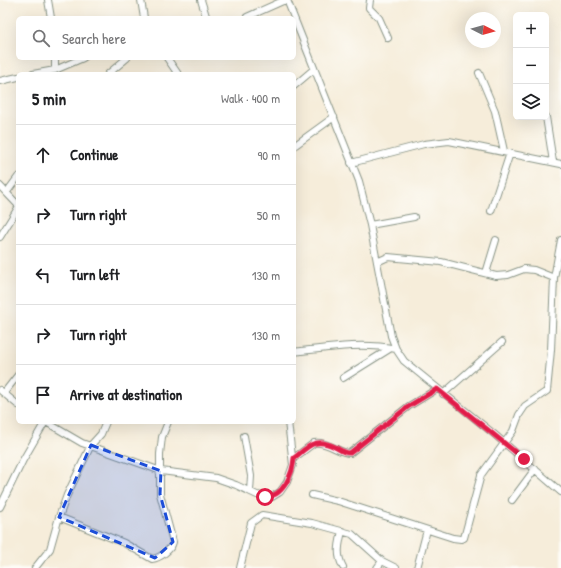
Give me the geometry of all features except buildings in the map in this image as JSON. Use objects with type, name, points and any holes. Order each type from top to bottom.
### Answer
[{"type":"street","points":[[48,0],[51,16]]},
{"type":"street","points":[[141,0],[144,16]]},
{"type":"street","points":[[201,0],[206,16]]},
{"type":"street","points":[[248,16],[286,0],[292,16]]},
{"type":"street","points":[[370,0],[369,8],[379,18],[388,38]]},
{"type":"street","points":[[296,25],[359,181],[370,225],[394,349],[404,361],[504,442],[561,492]]},
{"type":"street","points":[[55,60],[55,70]]},
{"type":"street","points":[[44,72],[55,70],[78,60]]},
{"type":"street","points":[[110,72],[125,60]]},
{"type":"street","points":[[169,60],[177,72]]},
{"type":"street","points":[[296,84],[314,69]]},
{"type":"street","points":[[479,73],[495,111],[504,152]]},
{"type":"street","points":[[0,81],[16,77]]},
{"type":"street","points":[[296,145],[334,117]]},
{"type":"street","points":[[546,120],[553,162]]},
{"type":"street","points":[[352,163],[424,144],[458,142],[561,164]]},
{"type":"street","points":[[491,211],[510,153]]},
{"type":"street","points":[[7,192],[16,180]]},
{"type":"street","points":[[0,186],[16,203]]},
{"type":"street","points":[[0,237],[16,209]]},
{"type":"street","points":[[370,225],[414,216]]},
{"type":"street","points":[[486,273],[496,240]]},
{"type":"street","points":[[312,495],[338,501],[453,538],[464,538],[481,475],[513,431],[518,415],[525,406],[546,391],[551,350],[554,278],[561,240]]},
{"type":"street","points":[[377,262],[388,257],[441,262],[502,276],[524,269],[534,270],[554,278]]},
{"type":"street","points":[[443,394],[502,342]]},
{"type":"street","points":[[296,352],[344,346],[376,346],[394,349]]},
{"type":"street","points":[[344,378],[394,349]]},
{"type":"street","points":[[16,377],[2,391],[16,403]]},
{"type":"street","points":[[294,458],[314,442],[329,444],[350,453],[409,406],[437,389]]},
{"type":"street","points":[[0,507],[23,460],[44,424]]},
{"type":"street","points":[[48,424],[69,436],[161,471],[216,478],[265,497],[272,497],[280,492],[291,472],[294,458],[288,424]]},
{"type":"street","points":[[35,568],[50,549],[59,517],[91,445],[101,434],[105,424]]},
{"type":"street","points":[[59,517],[140,550],[148,558],[155,558],[171,547],[173,542],[160,494],[160,454],[162,437],[167,424]]},
{"type":"street","points":[[244,436],[251,476],[250,491]]},
{"type":"street","points":[[512,500],[535,469]]},
{"type":"street","points":[[240,568],[251,523],[262,515],[299,520],[352,534],[382,561],[396,568]]},
{"type":"street","points":[[417,568],[427,530]]},
{"type":"street","points":[[342,531],[338,552],[339,559],[343,566]]},
{"type":"street","points":[[377,568],[382,561]]},
{"type":"highlighted area","points":[[91,445],[161,471],[160,494],[173,542],[155,558],[59,517]]},
{"type":"route","points":[[265,497],[272,497],[280,492],[287,482],[294,465],[294,458],[314,442],[329,444],[350,453],[370,435],[409,406],[437,389],[524,459]]}]
